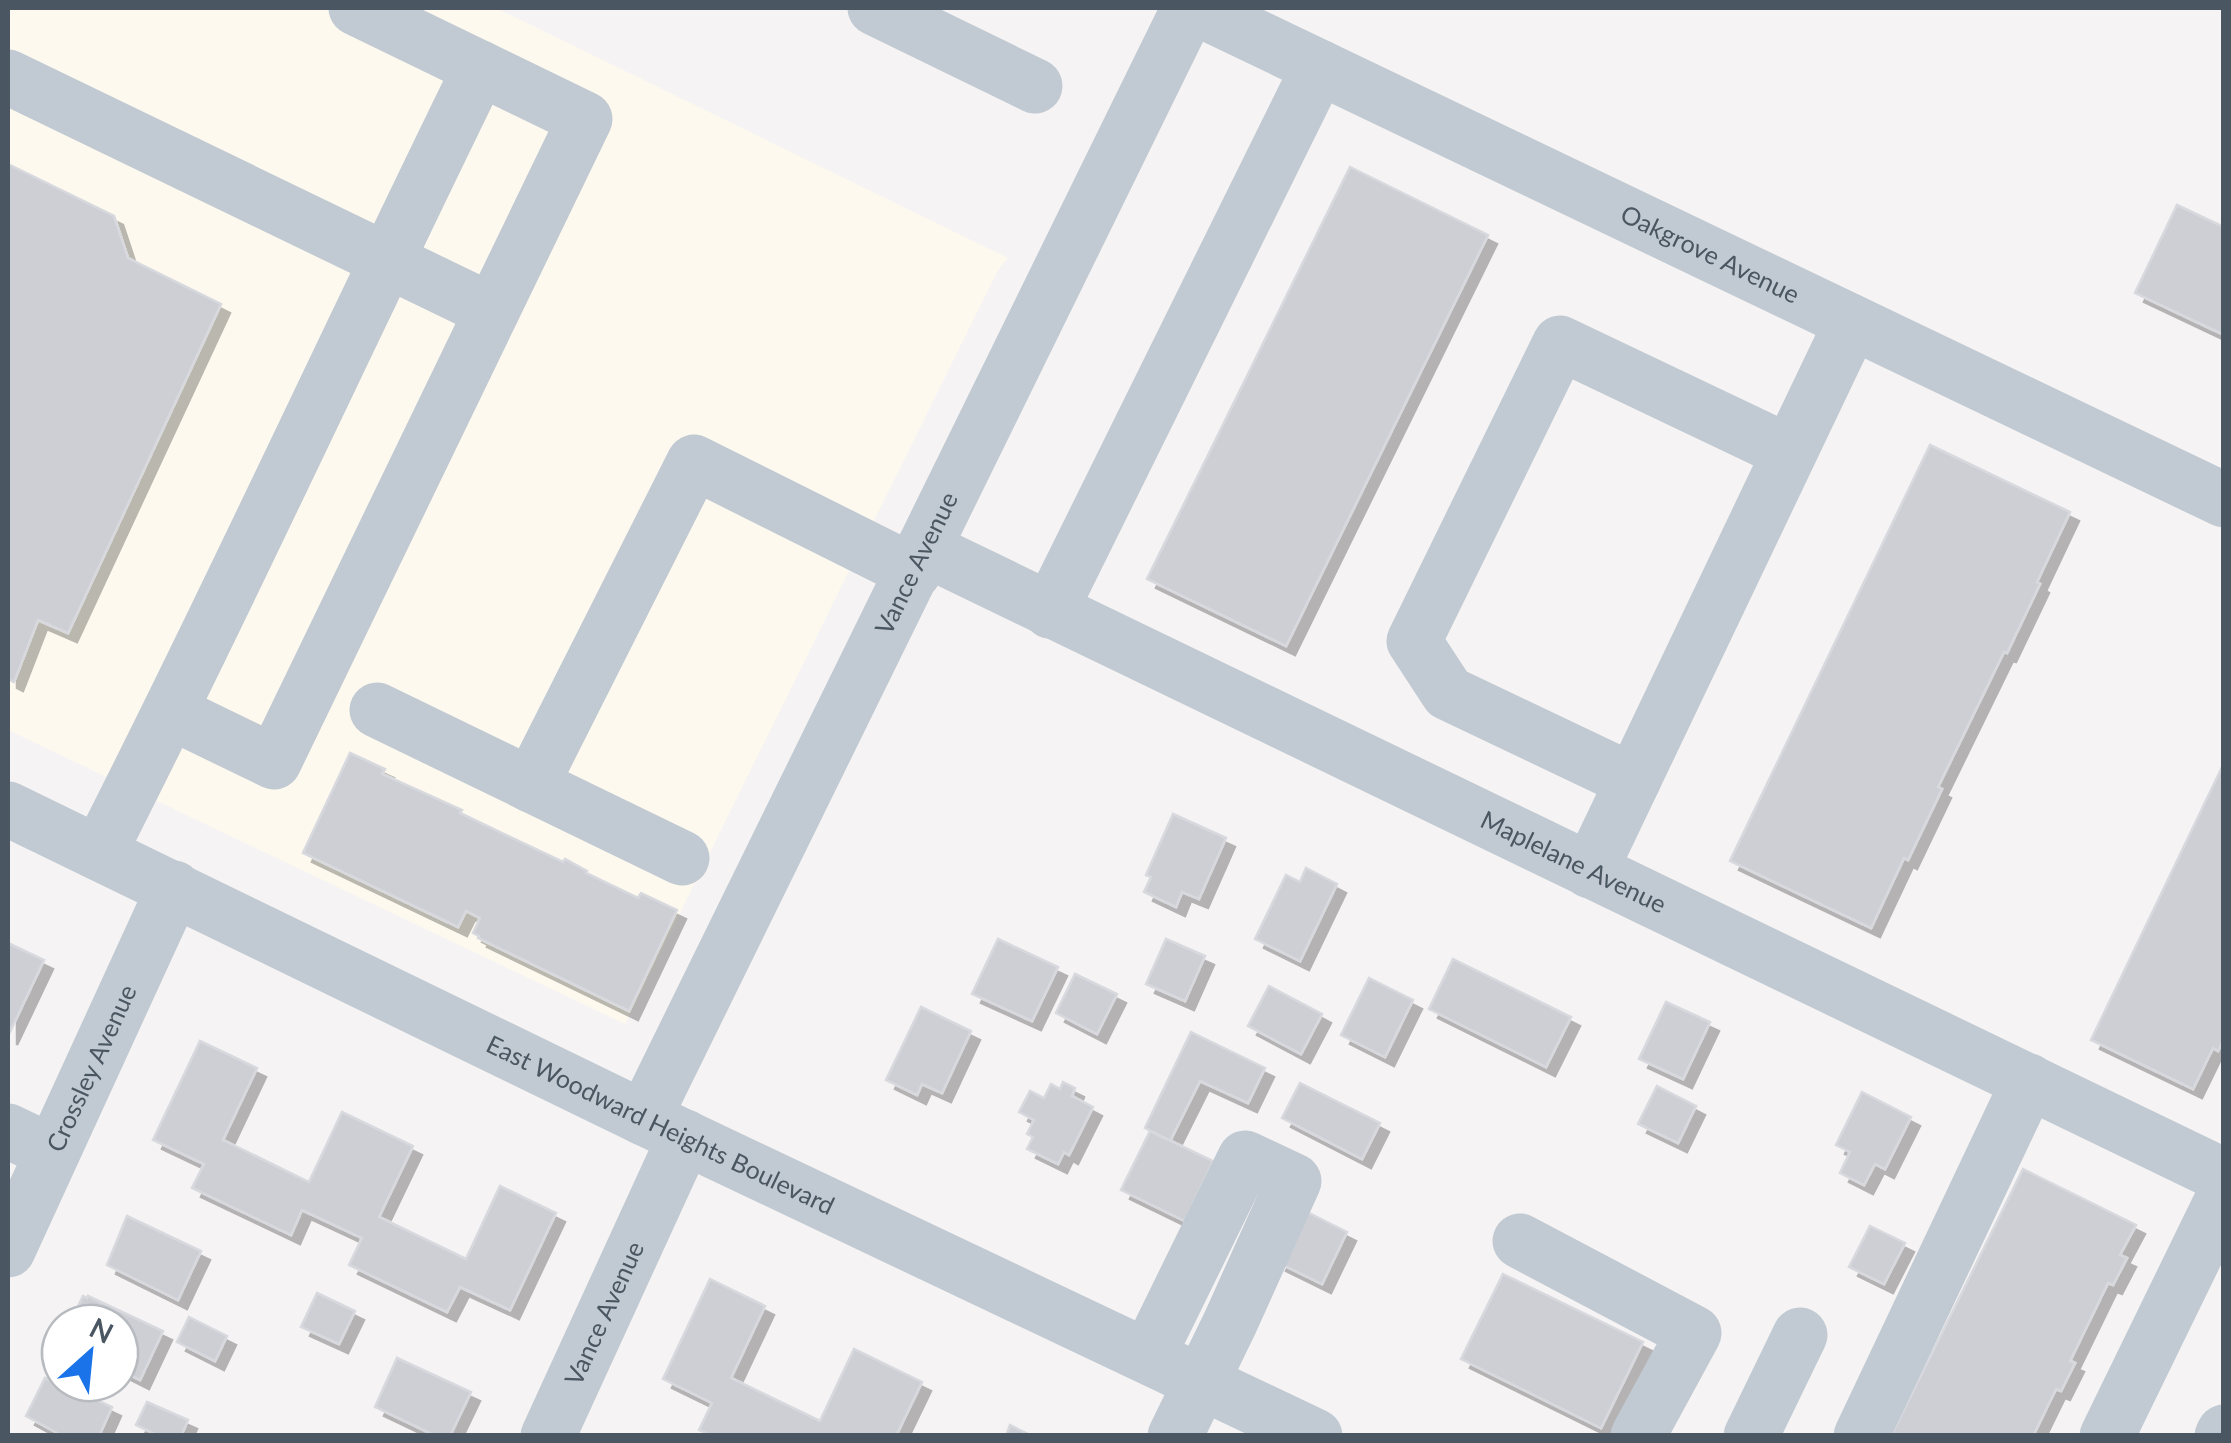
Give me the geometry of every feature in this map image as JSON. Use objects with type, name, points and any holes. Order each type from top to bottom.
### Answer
[{"type":"street","points":[[170,712],[274,762],[585,119],[356,8]]},
{"type":"street","points":[[875,8],[1035,86]]},
{"type":"street","name":"Oakgrove Avenue","points":[[1192,8],[2224,500]]},
{"type":"street","name":"Vance Avenue","points":[[548,1436],[664,1128],[919,560],[1192,8]]},
{"type":"street","points":[[1050,611],[1320,67]]},
{"type":"street","points":[[100,852],[480,68]]},
{"type":"street","points":[[8,77],[492,311]]},
{"type":"street","points":[[1590,870],[1852,322]]},
{"type":"street","points":[[1632,781],[1448,693],[1414,641],[1560,342],[1789,452]]},
{"type":"street","name":"Maplelane Avenue","points":[[531,784],[694,462],[919,560],[1050,611],[2224,1176]]},
{"type":"street","points":[[376,710],[682,858]]},
{"type":"street","name":"East Woodward Heights Boulevard","points":[[8,809],[664,1128],[1316,1436]]},
{"type":"street","name":"Crossley Avenue","points":[[8,1250],[30,1141],[174,888]]},
{"type":"street","points":[[1861,1436],[2029,1081]]},
{"type":"street","points":[[1148,1356],[1245,1158],[1294,1181],[1175,1436]]},
{"type":"street","points":[[2108,1436],[2224,1196]]},
{"type":"street","points":[[1520,1241],[1694,1332],[1638,1436]]},
{"type":"street","points":[[1752,1436],[1800,1335]]},
{"type":"shaded area","points":[[8,8],[496,8],[1008,258],[998,270],[625,1024],[8,730]]},
{"type":"building","points":[[8,164],[114,216],[128,258],[221,304],[68,633],[38,620],[14,682],[8,679]]},
{"type":"building","points":[[1350,167],[1488,235],[1286,646],[1147,579]]},
{"type":"building","points":[[2177,205],[2224,227],[2224,335],[2135,293]]},
{"type":"building","points":[[1930,445],[2070,512],[2007,653],[2004,652],[1938,787],[1942,789],[1871,928],[1730,861]]},
{"type":"building","points":[[350,753],[385,769],[382,774],[462,810],[460,813],[563,862],[565,859],[638,898],[641,893],[677,910],[629,1011],[478,938],[473,933],[480,918],[466,911],[458,927],[303,853]]},
{"type":"building","points":[[2224,763],[2224,1038],[2218,1051],[2213,1048],[2193,1089],[2091,1040]]},
{"type":"building","points":[[1173,814],[1226,838],[1199,899],[1182,892],[1176,907],[1144,892],[1151,877],[1146,875]]},
{"type":"building","points":[[1306,868],[1337,884],[1300,961],[1255,939],[1286,875],[1300,882]]},
{"type":"building","points":[[998,939],[1058,967],[1032,1021],[972,994]]},
{"type":"building","points":[[1166,939],[1205,956],[1185,1001],[1146,984]]},
{"type":"building","points":[[8,943],[44,960],[8,1036]]},
{"type":"building","points":[[1453,959],[1571,1017],[1546,1067],[1429,1009]]},
{"type":"building","points":[[1075,974],[1117,994],[1097,1034],[1056,1013]]},
{"type":"building","points":[[1369,978],[1413,1000],[1385,1057],[1341,1035]]},
{"type":"building","points":[[1269,986],[1322,1014],[1301,1054],[1248,1026]]},
{"type":"building","points":[[1666,1002],[1710,1022],[1683,1079],[1639,1059]]},
{"type":"building","points":[[921,1007],[971,1031],[942,1093],[922,1084],[917,1095],[886,1080]]},
{"type":"building","points":[[1191,1032],[1265,1068],[1248,1103],[1200,1081],[1170,1141],[1145,1128]]},
{"type":"building","points":[[200,1041],[257,1068],[223,1140],[309,1182],[342,1112],[413,1146],[379,1217],[466,1259],[500,1186],[556,1213],[510,1310],[460,1287],[447,1312],[349,1265],[362,1238],[302,1210],[291,1235],[192,1188],[204,1164],[153,1140]]},
{"type":"building","points":[[1063,1082],[1075,1088],[1072,1096],[1093,1107],[1069,1155],[1064,1152],[1058,1164],[1027,1149],[1033,1137],[1027,1134],[1034,1120],[1019,1112],[1030,1091],[1044,1098],[1051,1084],[1060,1089]]},
{"type":"building","points":[[1300,1083],[1380,1123],[1362,1159],[1282,1118]]},
{"type":"building","points":[[1657,1086],[1696,1106],[1678,1143],[1638,1124]]},
{"type":"building","points":[[1862,1092],[1911,1117],[1885,1169],[1875,1164],[1864,1185],[1840,1173],[1850,1152],[1836,1145]]},
{"type":"building","points":[[1150,1131],[1213,1161],[1185,1221],[1121,1190]]},
{"type":"building","points":[[2023,1169],[2136,1225],[2120,1255],[2127,1258],[2113,1285],[2108,1283],[2070,1361],[2075,1363],[2061,1391],[2056,1389],[2033,1436],[1891,1436]]},
{"type":"building","points":[[1303,1210],[1347,1232],[1322,1284],[1277,1262]]},
{"type":"building","points":[[127,1216],[201,1251],[178,1300],[107,1265]]},
{"type":"building","points":[[1870,1226],[1905,1243],[1884,1284],[1849,1267]]},
{"type":"building","points":[[1503,1274],[1643,1342],[1601,1428],[1461,1359]]},
{"type":"building","points":[[710,1279],[765,1306],[731,1378],[820,1421],[854,1349],[922,1382],[896,1436],[712,1436],[699,1430],[712,1403],[663,1379]]},
{"type":"building","points":[[317,1293],[355,1311],[339,1344],[301,1327]]},
{"type":"building","points":[[83,1296],[88,1296],[103,1303],[80,1303]]},
{"type":"building","points":[[189,1317],[227,1336],[215,1361],[177,1342]]},
{"type":"building","points":[[140,1320],[163,1331],[140,1380]]},
{"type":"building","points":[[397,1358],[471,1392],[450,1436],[436,1436],[375,1407]]},
{"type":"building","points":[[40,1388],[40,1403],[103,1403],[112,1407],[99,1436],[63,1436],[26,1416]]},
{"type":"building","points":[[147,1402],[188,1420],[181,1436],[159,1436],[136,1425]]},
{"type":"building","points":[[1010,1425],[1032,1436],[1006,1436]]}]
